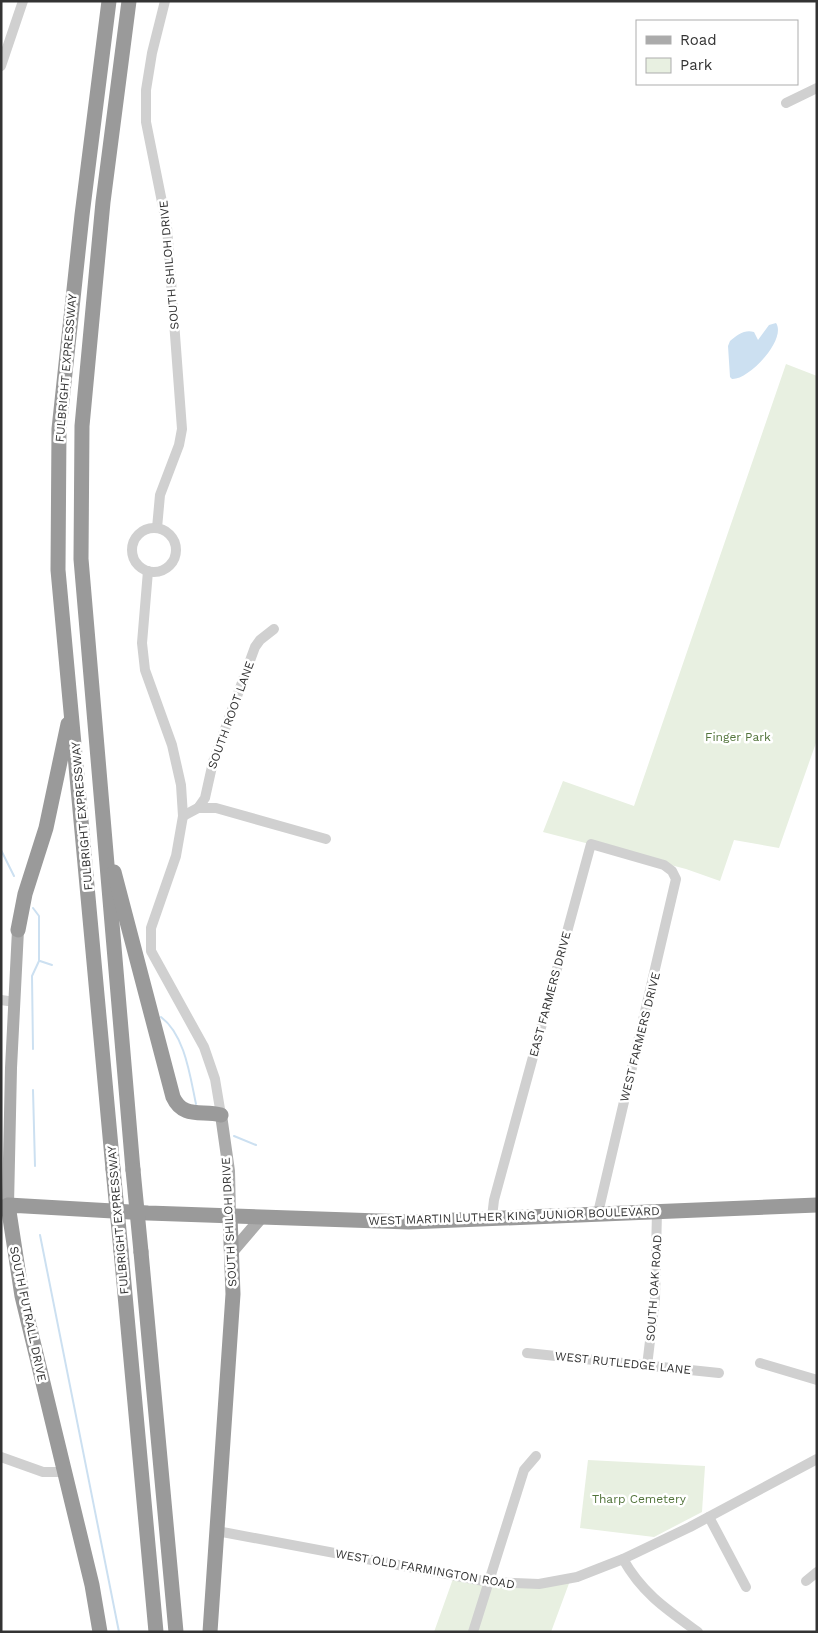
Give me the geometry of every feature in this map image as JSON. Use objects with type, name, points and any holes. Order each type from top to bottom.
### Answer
[{"type":"highway","name":"FULBRIGHT EXPRESSWAY","points":[[109,1],[82,214],[59,429],[58,570],[156,1632]]},
{"type":"highway","name":"FULBRIGHT EXPRESSWAY","points":[[130,1],[103,202],[82,426],[82,559],[103,833],[176,1632]]},
{"type":"highway","points":[[18,930],[25,894],[46,828],[72,708]]},
{"type":"highway","points":[[103,833],[174,1097],[180,1108],[189,1113],[209,1112],[221,1115]]},
{"type":"highway","name":"WEST MARTIN LUTHER KING JUNIOR BOULEVARD","points":[[4,1205],[230,1216],[409,1222],[492,1217],[817,1205]]},
{"type":"highway","name":"SOUTH FUTRALL DRIVE","points":[[4,1205],[22,1296],[92,1584],[100,1632]]},
{"type":"highway","name":"SOUTH SHILOH DRIVE","points":[[210,1632],[232,1310],[230,1216]]},
{"type":"main road","name":"SOUTH FUTRALL DRIVE","points":[[4,1205],[18,930]]},
{"type":"main road","name":"SOUTH SHILOH DRIVE","points":[[221,1115],[229,1171],[230,1216]]},
{"type":"main road","points":[[232,1252],[262,1217]]},
{"type":"street","points":[[1,66],[23,1]]},
{"type":"street","name":"SOUTH SHILOH DRIVE","points":[[156,528],[160,495],[179,445],[182,429],[168,227],[148,137],[145,107],[152,52],[165,1]]},
{"type":"street","points":[[786,103],[817,88]]},
{"type":"street","points":[[156,528],[164,531],[174,541],[175,556],[167,568],[160,571],[148,571],[135,562],[132,548],[137,535],[156,528]]},
{"type":"street","name":"SOUTH SHILOH DRIVE","points":[[148,571],[142,642],[144,670],[172,745],[181,785],[184,816],[176,856],[151,928],[150,952],[155,964],[194,1025],[204,1047],[215,1079],[221,1115]]},
{"type":"street","name":"SOUTH ROOT LANE","points":[[198,808],[205,798],[216,755],[256,647],[260,640],[274,629]]},
{"type":"street","points":[[184,816],[198,808],[216,808],[326,839]]},
{"type":"street","name":"EAST FARMERS DRIVE","points":[[492,1217],[494,1200],[591,844],[664,865]]},
{"type":"street","name":"WEST FARMERS DRIVE","points":[[598,1213],[676,887],[676,879],[672,871],[664,865]]},
{"type":"street","points":[[1,1000],[15,1002]]},
{"type":"street","name":"SOUTH OAK ROAD","points":[[647,1366],[655,1299],[657,1211]]},
{"type":"street","name":"WEST RUTLEDGE LANE","points":[[527,1353],[718,1373]]},
{"type":"street","points":[[760,1363],[817,1380]]},
{"type":"street","points":[[473,1632],[524,1470],[536,1456]]},
{"type":"street","points":[[1,1457],[43,1472],[66,1472]]},
{"type":"street","name":"WEST OLD FARMINGTON ROAD","points":[[217,1531],[489,1582],[522,1585],[557,1581],[595,1571],[623,1559],[709,1517],[817,1459]]},
{"type":"street","points":[[709,1517],[746,1587]]},
{"type":"street","points":[[623,1559],[634,1578],[650,1596],[698,1632]]},
{"type":"street","points":[[806,1581],[817,1572]]},
{"type":"green space","name":"Finger Park","points":[[786,364],[817,376],[817,740],[779,848],[734,840],[720,881],[686,869],[543,832],[563,781],[634,806]]},
{"type":"green space","name":"Tharp Cemetery","points":[[588,1460],[705,1466],[702,1512],[654,1537],[580,1528]]},
{"type":"green space","points":[[454,1576],[489,1582],[571,1578],[551,1632],[434,1632]]},
{"type":"water","points":[[776,323],[778,330],[776,339],[765,357],[748,373],[739,378],[732,379],[730,377],[728,346],[730,341],[747,331],[754,332],[758,340],[769,325]]},
{"type":"waterway","points":[[1,850],[14,876]]},
{"type":"waterway","points":[[33,908],[39,916],[39,961],[32,976],[33,1049]]},
{"type":"waterway","points":[[40,961],[52,965]]},
{"type":"waterway","points":[[161,1017],[176,1034],[181,1045],[189,1069],[196,1104]]},
{"type":"waterway","points":[[33,1090],[35,1166]]},
{"type":"waterway","points":[[234,1136],[256,1145]]},
{"type":"waterway","points":[[40,1235],[119,1632]]}]
